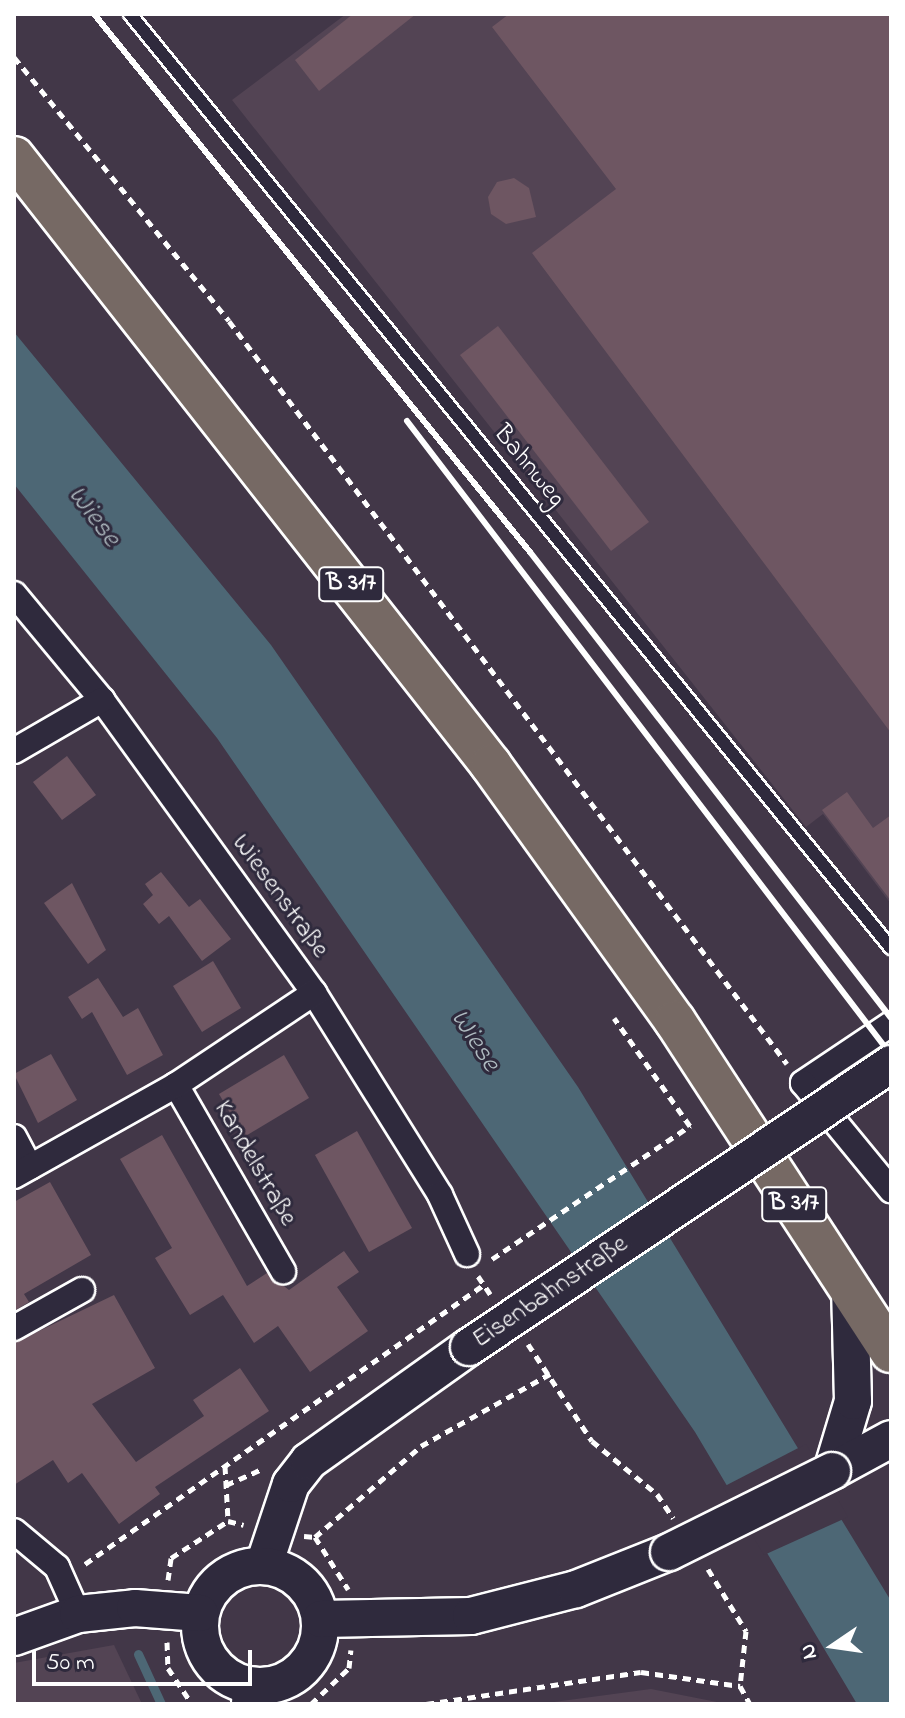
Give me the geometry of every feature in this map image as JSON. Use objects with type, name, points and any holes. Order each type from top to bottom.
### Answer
[{"type":"main road","name":"B 317","points":[[14,157],[491,765],[675,1021],[891,1352]]},
{"type":"street","name":"Wiesenstraße","points":[[14,594],[102,700],[314,993],[440,1195],[467,1254]]},
{"type":"street","points":[[14,751],[102,700]]},
{"type":"street","name":"Kandelstraße","points":[[14,1137],[22,1171],[176,1085],[314,993]]},
{"type":"street","points":[[891,1024],[803,1083],[891,1190]]},
{"type":"street","name":"Eisenbahnstraße","points":[[268,1550],[291,1484],[309,1461],[469,1347],[891,1064]]},
{"type":"street","name":"Kandelstraße","points":[[176,1085],[283,1271]]},
{"type":"street","points":[[321,1619],[471,1616],[576,1589],[669,1552],[832,1471],[871,1439],[850,1289]]},
{"type":"street","points":[[14,1328],[82,1290]]},
{"type":"street","points":[[14,1531],[63,1577],[78,1614]]},
{"type":"street","points":[[268,1550],[302,1582],[321,1619],[313,1657],[300,1672],[245,1695],[208,1659],[200,1613],[223,1578],[268,1550]]},
{"type":"street","points":[[14,1637],[78,1614],[165,1609],[200,1613]]},
{"type":"lane","name":"Bahnweg","points":[[130,14],[891,948]]},
{"type":"path","points":[[14,57],[229,321],[516,697],[700,957],[803,1083]]},
{"type":"path","points":[[492,1259],[690,1126],[614,1018]]},
{"type":"path","points":[[63,1577],[484,1285]]},
{"type":"path","points":[[228,1521],[268,1550],[315,1537],[421,1446],[550,1374]]},
{"type":"path","points":[[225,1465],[228,1521]]},
{"type":"path","points":[[192,1704],[168,1668],[165,1609],[171,1558],[228,1521]]},
{"type":"path","points":[[426,1704],[641,1672],[740,1686]]},
{"type":"shaded area","points":[[346,14],[891,14],[891,904],[823,814],[806,827],[232,100]]},
{"type":"shaded area","points":[[114,1645],[142,1704],[14,1704],[14,1663]]},
{"type":"shaded area","points":[[651,1689],[727,1704],[539,1704]]},
{"type":"water","name":"Wiese","points":[[14,332],[271,645],[578,1087],[891,1601],[891,1704],[857,1704],[695,1432],[217,738],[14,484]]},
{"type":"pier","points":[[806,1444],[848,1517],[764,1555],[723,1487]]},
{"type":"building","points":[[353,14],[416,14],[319,91],[295,60]]},
{"type":"building","points":[[509,14],[891,14],[891,733],[532,253],[616,189],[492,27]]},
{"type":"building","points":[[514,178],[529,188],[536,217],[506,224],[491,214],[488,197],[497,182]]},
{"type":"building","points":[[498,326],[649,522],[611,551],[460,355]]},
{"type":"building","points":[[67,756],[96,795],[62,820],[33,782]]},
{"type":"building","points":[[847,792],[873,828],[891,815],[891,901],[822,810]]},
{"type":"building","points":[[161,872],[189,907],[200,899],[231,939],[202,961],[169,916],[159,924],[143,904],[153,895],[145,884]]},
{"type":"building","points":[[72,883],[106,950],[88,964],[44,903]]},
{"type":"building","points":[[213,961],[241,1008],[202,1032],[173,986]]},
{"type":"building","points":[[98,978],[123,1017],[138,1008],[163,1055],[127,1075],[92,1012],[82,1019],[68,997]]},
{"type":"building","points":[[51,1054],[77,1100],[38,1123],[14,1074]]},
{"type":"building","points":[[284,1055],[309,1098],[244,1137],[219,1094]]},
{"type":"building","points":[[357,1131],[412,1228],[369,1252],[315,1155]]},
{"type":"building","points":[[162,1135],[247,1286],[267,1273],[289,1290],[344,1251],[359,1272],[337,1287],[368,1331],[310,1372],[278,1326],[254,1343],[223,1295],[190,1315],[155,1258],[172,1248],[120,1159]]},
{"type":"building","points":[[50,1182],[91,1255],[24,1294],[29,1302],[14,1311],[14,1202]]},
{"type":"building","points":[[114,1295],[155,1368],[92,1404],[136,1462],[204,1416],[193,1400],[240,1368],[269,1411],[155,1487],[160,1494],[119,1524],[82,1473],[68,1483],[53,1460],[14,1485],[14,1343]]},
{"type":"waterway","points":[[138,1654],[161,1704]]},
{"type":"railway","points":[[94,14],[530,552],[891,1018]]},
{"type":"railway","points":[[407,421],[891,1055]]}]
